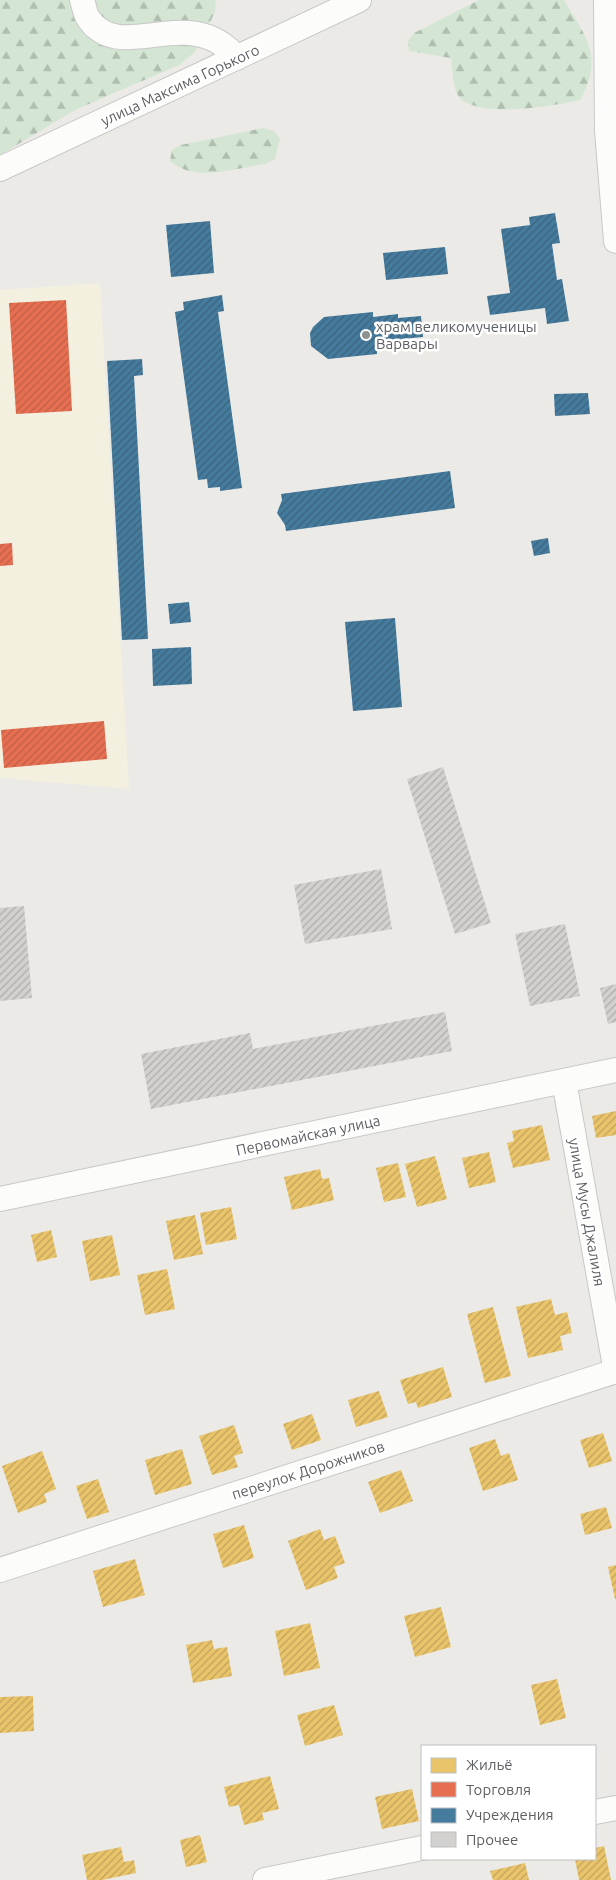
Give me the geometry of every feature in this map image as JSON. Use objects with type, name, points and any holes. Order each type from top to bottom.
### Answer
[{"type":"street","points":[[82,0],[88,18],[103,31],[120,36],[141,35],[175,28],[198,29],[215,36],[228,46],[237,58]]},
{"type":"street","name":"улица Максима Горького","points":[[0,169],[359,0]]},
{"type":"street","points":[[606,0],[607,131],[616,241]]},
{"type":"street","name":"Первомайская улица","points":[[0,1199],[616,1070]]},
{"type":"street","name":"улица Мусы Джалиля","points":[[564,1081],[616,1371]]},
{"type":"street","name":"переулок Дорожников","points":[[0,1570],[616,1371]]},
{"type":"street","points":[[596,1812],[616,1808]]},
{"type":"street","points":[[265,1880],[421,1848]]},
{"type":"shaded area","points":[[100,283],[129,789],[0,778],[0,290]]},
{"type":"green space","points":[[0,0],[216,0],[215,12],[195,52],[179,65],[75,110],[0,155]]},
{"type":"green space","points":[[479,0],[564,0],[580,26],[590,48],[592,59],[587,85],[580,100],[519,109],[485,108],[471,105],[458,95],[453,80],[451,58],[409,51],[408,41],[414,33]]},
{"type":"green space","points":[[263,128],[274,131],[280,139],[275,159],[265,164],[228,171],[203,173],[180,168],[170,161],[172,150],[181,145]]},
{"type":"building: Жильё","points":[[616,1111],[616,1135],[596,1138],[592,1116]]},
{"type":"building: Жильё","points":[[542,1125],[550,1160],[513,1168],[507,1143],[514,1141],[512,1131]]},
{"type":"building: Жильё","points":[[489,1152],[496,1182],[469,1188],[462,1158]]},
{"type":"building: Жильё","points":[[435,1156],[447,1199],[417,1207],[405,1164]]},
{"type":"building: Жильё","points":[[398,1163],[406,1197],[384,1202],[376,1168]]},
{"type":"building: Жильё","points":[[320,1169],[322,1179],[329,1178],[334,1200],[292,1210],[284,1177]]},
{"type":"building: Жильё","points":[[231,1207],[237,1239],[206,1245],[200,1213]]},
{"type":"building: Жильё","points":[[195,1215],[203,1254],[174,1260],[166,1221]]},
{"type":"building: Жильё","points":[[51,1230],[57,1257],[37,1262],[31,1235]]},
{"type":"building: Жильё","points":[[112,1235],[120,1275],[90,1281],[82,1241]]},
{"type":"building: Жильё","points":[[167,1269],[175,1309],[145,1315],[137,1275]]},
{"type":"building: Жильё","points":[[551,1299],[555,1315],[567,1312],[572,1333],[560,1336],[563,1350],[528,1358],[516,1307]]},
{"type":"building: Жильё","points":[[493,1307],[511,1376],[485,1383],[467,1314]]},
{"type":"building: Жильё","points":[[443,1367],[452,1397],[418,1408],[416,1402],[408,1404],[400,1380]]},
{"type":"building: Жильё","points":[[379,1391],[388,1417],[356,1427],[348,1400]]},
{"type":"building: Жильё","points":[[312,1414],[321,1440],[292,1450],[283,1424]]},
{"type":"building: Жильё","points":[[234,1425],[243,1453],[234,1456],[238,1467],[212,1475],[199,1436]]},
{"type":"building: Жильё","points":[[603,1433],[612,1461],[589,1468],[580,1440]]},
{"type":"building: Жильё","points":[[495,1439],[501,1456],[509,1453],[518,1480],[483,1491],[469,1448]]},
{"type":"building: Жильё","points":[[182,1449],[192,1484],[155,1495],[145,1460]]},
{"type":"building: Жильё","points":[[42,1451],[56,1489],[44,1494],[47,1502],[18,1513],[2,1466]]},
{"type":"building: Жильё","points":[[401,1470],[413,1501],[380,1513],[368,1482]]},
{"type":"building: Жильё","points":[[98,1479],[109,1512],[87,1519],[76,1486]]},
{"type":"building: Жильё","points":[[606,1507],[612,1528],[585,1535],[580,1514]]},
{"type":"building: Жильё","points":[[244,1525],[254,1558],[223,1568],[213,1534]]},
{"type":"building: Жильё","points":[[320,1529],[324,1540],[335,1536],[345,1563],[334,1567],[338,1578],[306,1590],[288,1541]]},
{"type":"building: Жильё","points":[[135,1559],[145,1595],[103,1607],[93,1571]]},
{"type":"building: Жильё","points":[[616,1565],[616,1599],[615,1599],[608,1567]]},
{"type":"building: Жильё","points":[[441,1607],[451,1647],[415,1657],[404,1616]]},
{"type":"building: Жильё","points":[[310,1623],[320,1668],[284,1676],[275,1631]]},
{"type":"building: Жильё","points":[[212,1640],[214,1649],[227,1647],[232,1676],[193,1683],[186,1645]]},
{"type":"building: Жильё","points":[[557,1679],[566,1718],[540,1725],[531,1685]]},
{"type":"building: Жильё","points":[[33,1696],[34,1731],[0,1733],[0,1697]]},
{"type":"building: Жильё","points":[[334,1705],[343,1735],[305,1746],[297,1715]]},
{"type":"building: Жильё","points":[[270,1776],[279,1809],[262,1813],[264,1820],[244,1825],[239,1805],[229,1807],[224,1787]]},
{"type":"building: Жильё","points":[[412,1789],[419,1821],[382,1829],[375,1797]]},
{"type":"building: Жильё","points":[[200,1835],[207,1862],[186,1867],[180,1840]]},
{"type":"building: Жильё","points":[[604,1846],[611,1880],[579,1880],[575,1860],[596,1860],[596,1848]]},
{"type":"building: Жильё","points":[[121,1847],[124,1862],[134,1860],[136,1873],[102,1880],[87,1880],[82,1855]]},
{"type":"building: Жильё","points":[[525,1863],[529,1880],[493,1880],[490,1871]]},
{"type":"building: Торговля","points":[[66,300],[72,411],[16,414],[9,303]]},
{"type":"building: Торговля","points":[[12,543],[13,565],[0,566],[0,544]]},
{"type":"building: Торговля","points":[[104,721],[107,759],[4,768],[1,730]]},
{"type":"building: Учреждения","points":[[555,213],[560,243],[552,244],[557,280],[562,279],[569,321],[547,324],[545,308],[490,315],[487,296],[510,293],[501,229],[530,225],[529,217]]},
{"type":"building: Учреждения","points":[[210,221],[214,273],[171,277],[166,225]]},
{"type":"building: Учреждения","points":[[445,247],[448,274],[386,280],[383,253]]},
{"type":"building: Учреждения","points":[[222,295],[224,311],[218,312],[242,488],[220,491],[220,487],[208,488],[207,479],[198,480],[175,312],[184,310],[183,302]]},
{"type":"building: Учреждения","name":"храм великомученицы Варвары","points":[[373,312],[373,317],[398,314],[398,318],[421,316],[423,337],[401,339],[401,344],[377,347],[377,354],[328,359],[311,346],[310,333],[313,327],[324,317]]},
{"type":"building: Учреждения","points":[[142,359],[143,375],[134,376],[148,639],[122,640],[107,361]]},
{"type":"building: Учреждения","points":[[588,393],[590,414],[555,416],[554,394]]},
{"type":"building: Учреждения","points":[[450,471],[455,508],[286,531],[285,525],[277,513],[282,500],[281,494]]},
{"type":"building: Учреждения","points":[[548,538],[550,553],[534,556],[531,541]]},
{"type":"building: Учреждения","points":[[189,602],[191,622],[170,624],[168,604]]},
{"type":"building: Учреждения","points":[[395,618],[402,707],[353,711],[345,622]]},
{"type":"building: Учреждения","points":[[191,647],[192,684],[153,686],[152,649]]},
{"type":"building: Прочее","points":[[443,767],[491,923],[455,934],[407,779]]},
{"type":"building: Прочее","points":[[381,869],[392,929],[305,944],[294,885]]},
{"type":"building: Прочее","points":[[24,906],[32,998],[0,1001],[0,908]]},
{"type":"building: Прочее","points":[[565,924],[580,996],[530,1006],[515,934]]},
{"type":"building: Прочее","points":[[616,984],[616,1022],[608,1024],[600,988]]},
{"type":"building: Прочее","points":[[445,1012],[452,1051],[151,1109],[141,1054],[250,1033],[253,1049]]},
{"type":"place","name":"храм великомученицы Варвары","points":[[366,335]]}]
